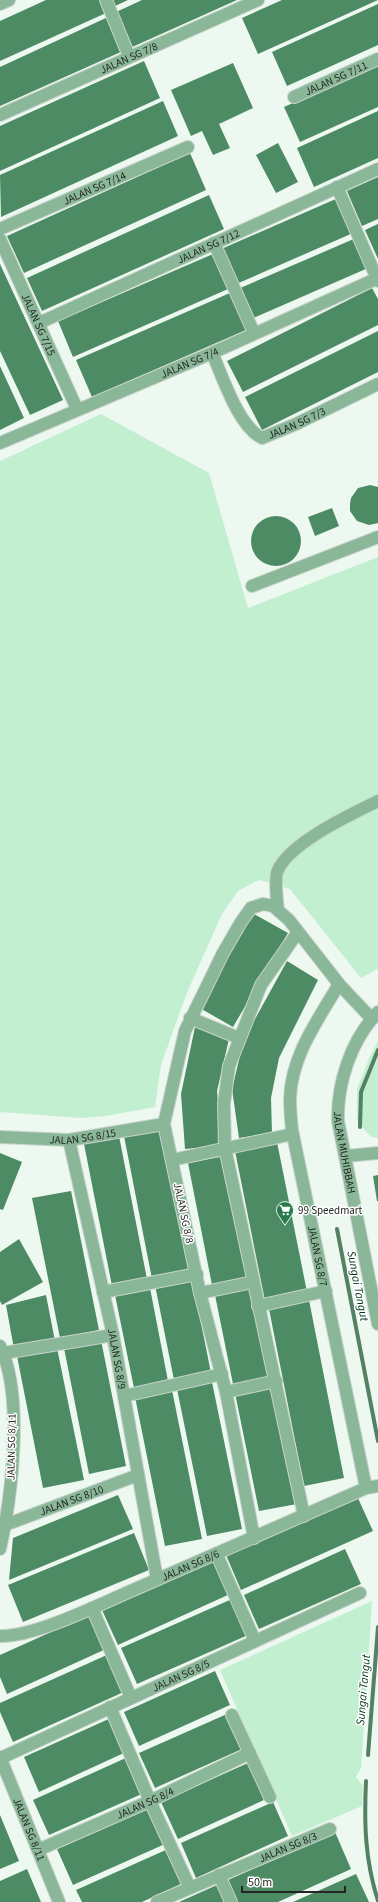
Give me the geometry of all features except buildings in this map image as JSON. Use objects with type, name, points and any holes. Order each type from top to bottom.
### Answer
[{"type":"street","points":[[0,4],[9,0]]},
{"type":"street","points":[[106,0],[129,56]]},
{"type":"street","name":"JALAN SG 7/8","points":[[0,115],[129,56],[258,0]]},
{"type":"street","name":"JALAN SG 7/11","points":[[294,97],[378,59]]},
{"type":"street","name":"JALAN SG 7/14","points":[[0,229],[188,147]]},
{"type":"street","name":"JALAN SG 7/12","points":[[39,323],[378,168]]},
{"type":"street","points":[[337,187],[378,279]]},
{"type":"street","name":"JALAN SG 7/15","points":[[0,240],[77,409]]},
{"type":"street","points":[[214,243],[254,333]]},
{"type":"street","name":"JALAN SG 7/4","points":[[0,443],[77,409],[212,353],[378,279]]},
{"type":"street","name":"JALAN SG 7/3","points":[[212,353],[241,418],[262,438],[296,424],[378,384]]},
{"type":"street","points":[[252,586],[378,537]]},
{"type":"street","points":[[375,1016],[339,984],[298,932],[278,910],[277,871],[291,852],[337,822],[378,801]]},
{"type":"street","name":"JALAN SG 8/8","points":[[254,1538],[226,1392],[200,1293],[164,1124],[185,1030],[241,922],[247,913],[263,904],[273,906],[278,910]]},
{"type":"street","points":[[298,932],[261,985],[229,1066],[224,1104],[225,1148],[304,1516]]},
{"type":"street","name":"JALAN SG 8/7","points":[[339,984],[307,1038],[296,1064],[290,1099],[293,1134],[326,1291],[372,1487]]},
{"type":"street","name":"JALAN MUHIBBAH","points":[[375,1016],[353,1051],[341,1084],[338,1104],[338,1121],[378,1324]]},
{"type":"street","points":[[190,1018],[240,1038]]},
{"type":"street","name":"JALAN SG 8/15","points":[[0,1137],[70,1140],[164,1124]]},
{"type":"street","points":[[172,1160],[293,1134]]},
{"type":"street","name":"JALAN SG 8/9","points":[[70,1140],[113,1335],[157,1580]]},
{"type":"street","points":[[346,1156],[378,1153]]},
{"type":"street","points":[[103,1292],[197,1274]]},
{"type":"street","points":[[200,1293],[253,1282]]},
{"type":"street","points":[[258,1306],[326,1291]]},
{"type":"street","points":[[2,1349],[113,1335]]},
{"type":"street","name":"JALAN SG 8/11","points":[[0,1549],[5,1525],[13,1465],[12,1400],[2,1349]]},
{"type":"street","points":[[124,1396],[222,1374]]},
{"type":"street","points":[[226,1392],[276,1381]]},
{"type":"street","name":"JALAN SG 8/10","points":[[5,1525],[138,1475]]},
{"type":"street","name":"JALAN SG 8/6","points":[[0,1636],[15,1636],[30,1632],[92,1608],[372,1487]]},
{"type":"street","points":[[216,1555],[255,1641]]},
{"type":"street","name":"JALAN SG 8/5","points":[[0,1757],[360,1593]]},
{"type":"street","points":[[92,1608],[131,1698]]},
{"type":"street","points":[[110,1707],[150,1801],[190,1888]]},
{"type":"street","points":[[232,1715],[270,1797]]},
{"type":"street","name":"JALAN SG 8/4","points":[[38,1850],[150,1801],[250,1753]]},
{"type":"street","name":"JALAN SG 8/11","points":[[0,1757],[59,1902]]},
{"type":"street","name":"JALAN SG 8/3","points":[[158,1902],[330,1829]]},
{"type":"street","points":[[219,1875],[230,1902]]},
{"type":"green space","points":[[101,414],[209,473],[248,608],[378,557],[378,969],[361,978],[290,889],[259,880],[238,891],[222,914],[186,995],[161,1065],[155,1107],[106,1116],[81,1118],[0,1112],[0,461]]},
{"type":"green space","points":[[378,1041],[378,1138],[371,1137],[357,1121],[357,1089],[370,1056]]},
{"type":"green space","points":[[372,1601],[361,1768],[356,1777],[363,1786],[362,1806],[292,1836],[220,1670]]},
{"type":"waterway","name":"Sungai Tangut","points":[[360,1127],[361,1092],[378,1050]]},
{"type":"waterway","name":"Sungai Tangut","points":[[337,1229],[378,1441]]},
{"type":"waterway","name":"Sungai Tangut","points":[[368,1755],[378,1627]]},
{"type":"waterway","name":"Sungai Tangut","points":[[366,1781],[366,1842],[370,1871],[378,1901]]},
{"type":"place","name":"99 Speedmart","points":[[285,1225]]}]
